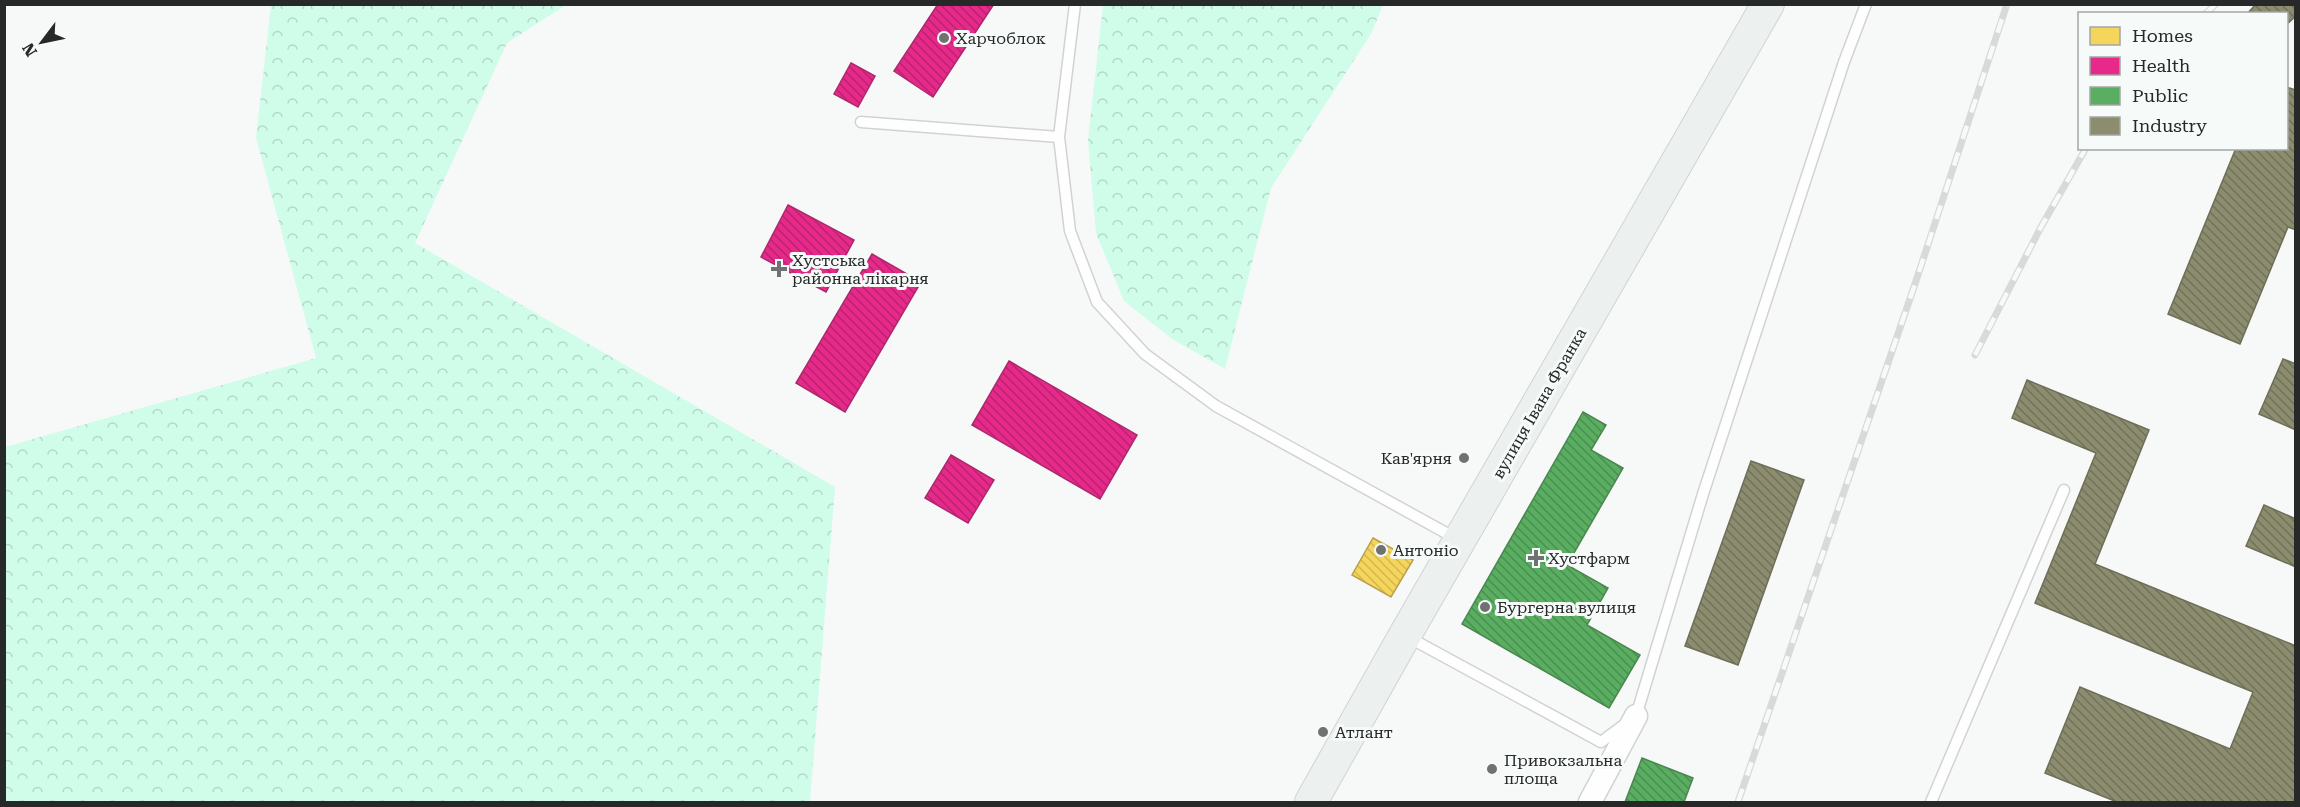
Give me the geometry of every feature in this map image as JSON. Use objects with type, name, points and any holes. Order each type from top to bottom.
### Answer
[{"type":"main road","name":"вулиця Івана Франка","points":[[1311,802],[1768,4]]},
{"type":"street","points":[[1590,802],[1636,716]]},
{"type":"lane","points":[[1075,4],[1059,137],[1070,231],[1096,302],[1145,354],[1216,406],[1460,540]]},
{"type":"lane","points":[[1405,635],[1601,742],[1636,716],[1706,483],[1844,62],[1866,4]]},
{"type":"lane","points":[[861,122],[1059,137]]},
{"type":"lane","points":[[1931,802],[2064,490]]},
{"type":"green space","points":[[271,5],[566,5],[507,43],[415,243],[835,487],[810,802],[5,802],[5,447],[316,358],[256,138]]},
{"type":"green space","points":[[1103,5],[1383,5],[1371,34],[1271,188],[1225,369],[1172,339],[1124,301],[1096,233],[1088,140]]},
{"type":"building: Homes","points":[[1373,538],[1413,560],[1391,597],[1352,575]]},
{"type":"building: Health","name":"Харчоблок","points":[[938,4],[994,4],[933,97],[894,71]]},
{"type":"building: Health","points":[[851,63],[875,76],[858,107],[834,94]]},
{"type":"building: Health","points":[[788,205],[854,240],[826,292],[761,257]]},
{"type":"building: Health","points":[[872,254],[921,282],[845,412],[796,383]]},
{"type":"building: Health","points":[[1009,361],[1137,435],[1100,499],[972,425]]},
{"type":"building: Health","points":[[951,455],[994,480],[968,523],[925,498]]},
{"type":"building: Public","points":[[1583,412],[1606,425],[1591,450],[1623,468],[1567,565],[1608,588],[1587,625],[1640,655],[1609,708],[1462,624]]},
{"type":"building: Public","points":[[1642,758],[1693,778],[1684,802],[1625,802]]},
{"type":"building: Industry","points":[[2256,4],[2296,4],[2296,16],[2288,23],[2288,12],[2249,12]]},
{"type":"building: Industry","points":[[2288,88],[2296,90],[2296,230],[2288,227],[2240,344],[2168,314],[2235,150],[2288,150]]},
{"type":"building: Industry","points":[[2283,359],[2296,364],[2296,430],[2259,414]]},
{"type":"building: Industry","points":[[2027,380],[2149,430],[2095,564],[2296,646],[2296,802],[2117,802],[2045,773],[2080,687],[2230,749],[2253,692],[2035,603],[2096,453],[2012,418]]},
{"type":"building: Industry","points":[[1751,461],[1804,480],[1738,665],[1685,646]]},
{"type":"building: Industry","points":[[2264,505],[2296,519],[2296,567],[2246,546]]},
{"type":"railway","points":[[1738,802],[1914,287],[2007,4]]},
{"type":"railway","points":[[2207,12],[2216,4]]},
{"type":"railway","points":[[1975,355],[2041,227],[2085,150]]},
{"type":"place","name":"Харчоблок","points":[[944,38]]},
{"type":"place","name":"Хустська районна лікарня","points":[[779,269]]},
{"type":"place","name":"Кав'ярня","points":[[1464,458]]},
{"type":"place","name":"Антоніо","points":[[1381,550]]},
{"type":"place","name":"Хустфарм","points":[[1536,558]]},
{"type":"place","name":"Бургерна вулиця","points":[[1485,607]]},
{"type":"place","name":"Атлант","points":[[1323,732]]},
{"type":"place","name":"Привокзальна площа","points":[[1492,769]]}]
